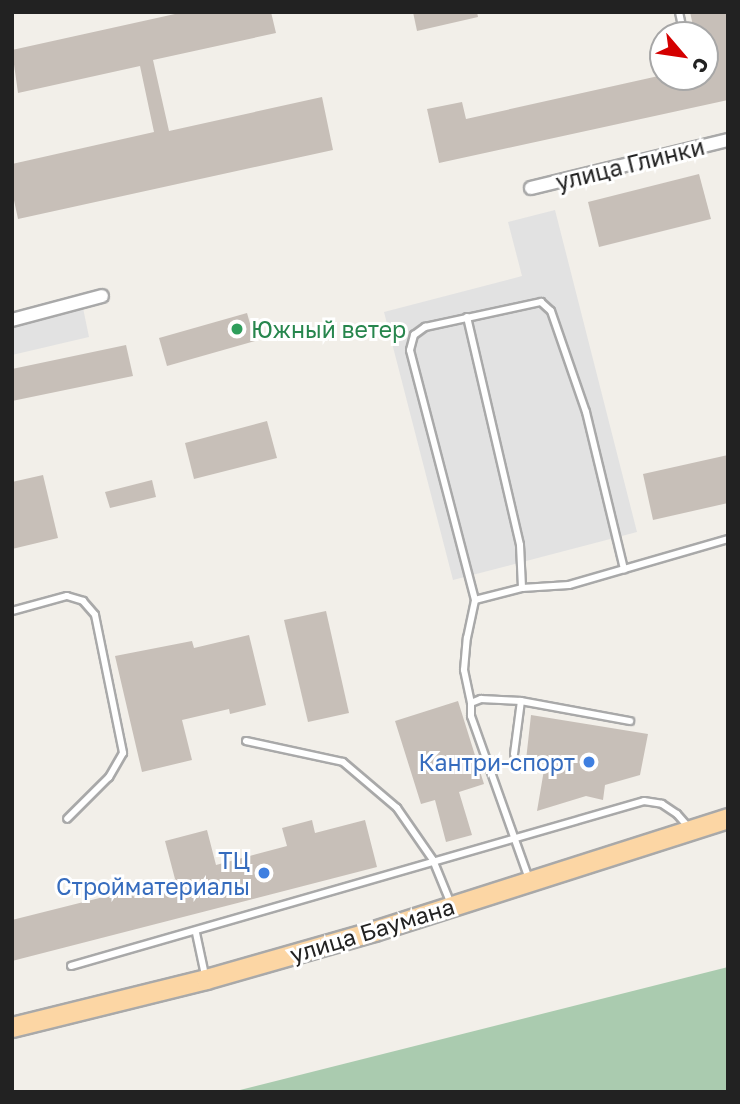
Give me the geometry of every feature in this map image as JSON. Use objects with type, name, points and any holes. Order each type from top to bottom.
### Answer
[{"type":"main road","name":"улица Баумана","points":[[12,1027],[206,979],[452,906],[728,818]]},
{"type":"street","name":"улица Глинки","points":[[531,188],[728,140]]},
{"type":"street","points":[[12,320],[102,296]]},
{"type":"lane","points":[[530,881],[471,716],[464,670],[475,600],[410,350],[414,335],[425,327],[541,302],[551,311],[586,412],[624,569]]},
{"type":"lane","points":[[467,317],[520,544],[523,588]]},
{"type":"lane","points":[[475,600],[523,588],[569,585],[728,539]]},
{"type":"lane","points":[[12,611],[68,596],[83,601],[95,615],[123,752],[109,777],[67,818]]},
{"type":"lane","points":[[471,703],[481,699],[522,701],[630,721]]},
{"type":"lane","points":[[514,754],[522,701]]},
{"type":"lane","points":[[246,741],[343,762],[397,807],[433,860],[452,906]]},
{"type":"lane","points":[[71,966],[195,933],[433,860],[644,801],[670,809],[690,830]]},
{"type":"lane","points":[[195,933],[206,979]]},
{"type":"green space","points":[[728,967],[728,1092],[232,1092]]},
{"type":"shaded area","points":[[555,210],[637,532],[453,580],[384,312],[522,276],[508,222]]},
{"type":"shaded area","points":[[82,303],[89,337],[12,355],[12,319]]},
{"type":"building","points":[[184,12],[271,12],[276,33],[153,60],[169,131],[322,97],[333,150],[18,219],[12,191],[12,164],[154,132],[140,66],[18,93],[12,50]]},
{"type":"building","points":[[413,12],[477,12],[478,17],[417,31]]},
{"type":"building","points":[[690,12],[728,12],[728,100],[439,163],[427,109],[462,102],[466,119],[649,78],[649,91],[719,91],[719,21],[692,21]]},
{"type":"building","points":[[699,174],[711,219],[599,247],[588,202]]},
{"type":"building","points":[[247,313],[255,341],[167,366],[159,338]]},
{"type":"building","points":[[126,345],[133,376],[12,401],[12,369]]},
{"type":"building","points":[[267,421],[277,458],[194,479],[185,443]]},
{"type":"building","points":[[728,455],[728,503],[653,520],[643,474]]},
{"type":"building","points":[[43,475],[58,538],[12,549],[12,482]]},
{"type":"building","points":[[152,480],[156,497],[110,508],[105,492]]},
{"type":"building","points":[[326,611],[349,713],[308,722],[284,620]]},
{"type":"building","points":[[249,635],[266,705],[230,714],[229,709],[182,720],[192,760],[142,772],[115,656],[192,641],[194,648]]},
{"type":"building","points":[[458,701],[484,784],[459,792],[472,835],[446,842],[435,800],[421,804],[395,721]]},
{"type":"building","name":"Кантри-спорт","points":[[531,715],[648,734],[640,775],[605,785],[603,800],[586,796],[537,811],[545,764],[526,760]]},
{"type":"building","name":"ТЦ Стройматериалы","points":[[312,820],[315,833],[365,820],[377,867],[12,961],[12,920],[175,879],[165,841],[207,830],[216,865],[287,846],[282,828]]},
{"type":"place","name":"Южный ветер","points":[[237,329]]},
{"type":"place","name":"Кантри-спорт","points":[[589,762]]},
{"type":"place","name":"ТЦ Стройматериалы","points":[[264,873]]}]
